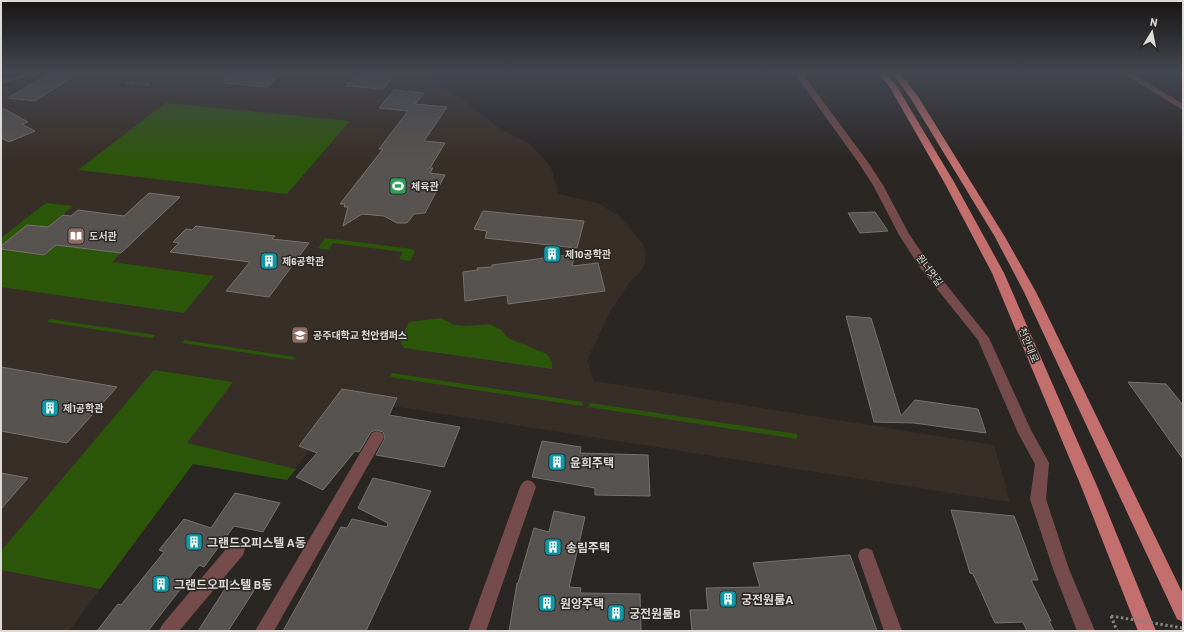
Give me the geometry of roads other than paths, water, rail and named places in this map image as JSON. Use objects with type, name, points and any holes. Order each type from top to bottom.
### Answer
[{"type":"main road","name":"천안대로","points":[[902,102],[949,182],[998,273],[1089,486],[1147,631]]},
{"type":"main road","points":[[918,102],[996,230],[1030,292],[1183,613]]},
{"type":"street","name":"원너멋길","points":[[820,102],[878,185],[908,241],[958,308],[983,338],[1025,433],[1042,463],[1038,499],[1061,569],[1086,631]]},
{"type":"street","points":[[1174,102],[1183,108]]},
{"type":"street","points":[[264,631],[377,437]]},
{"type":"street","points":[[477,631],[528,487]]},
{"type":"street","points":[[168,631],[237,549]]},
{"type":"street","points":[[866,556],[893,631]]},
{"type":"place","name":"체육관","points":[[398,186]]},
{"type":"place","name":"도서관","points":[[76,236]]},
{"type":"place","name":"제10공학관","points":[[552,254]]},
{"type":"place","name":"제6공학관","points":[[269,261]]},
{"type":"place","name":"공주대학교 천안캠퍼스","points":[[300,335]]},
{"type":"place","name":"제1공학관","points":[[50,408]]},
{"type":"place","name":"윤희주택","points":[[557,462]]},
{"type":"place","name":"그랜드오피스텔 A동","points":[[194,542]]},
{"type":"place","name":"송림주택","points":[[553,547]]},
{"type":"place","name":"그랜드오피스텔 B동","points":[[161,584]]},
{"type":"place","name":"궁전원룸A","points":[[728,599]]},
{"type":"place","name":"원앙주택","points":[[547,603]]},
{"type":"place","name":"궁전원룸B","points":[[616,613]]}]
